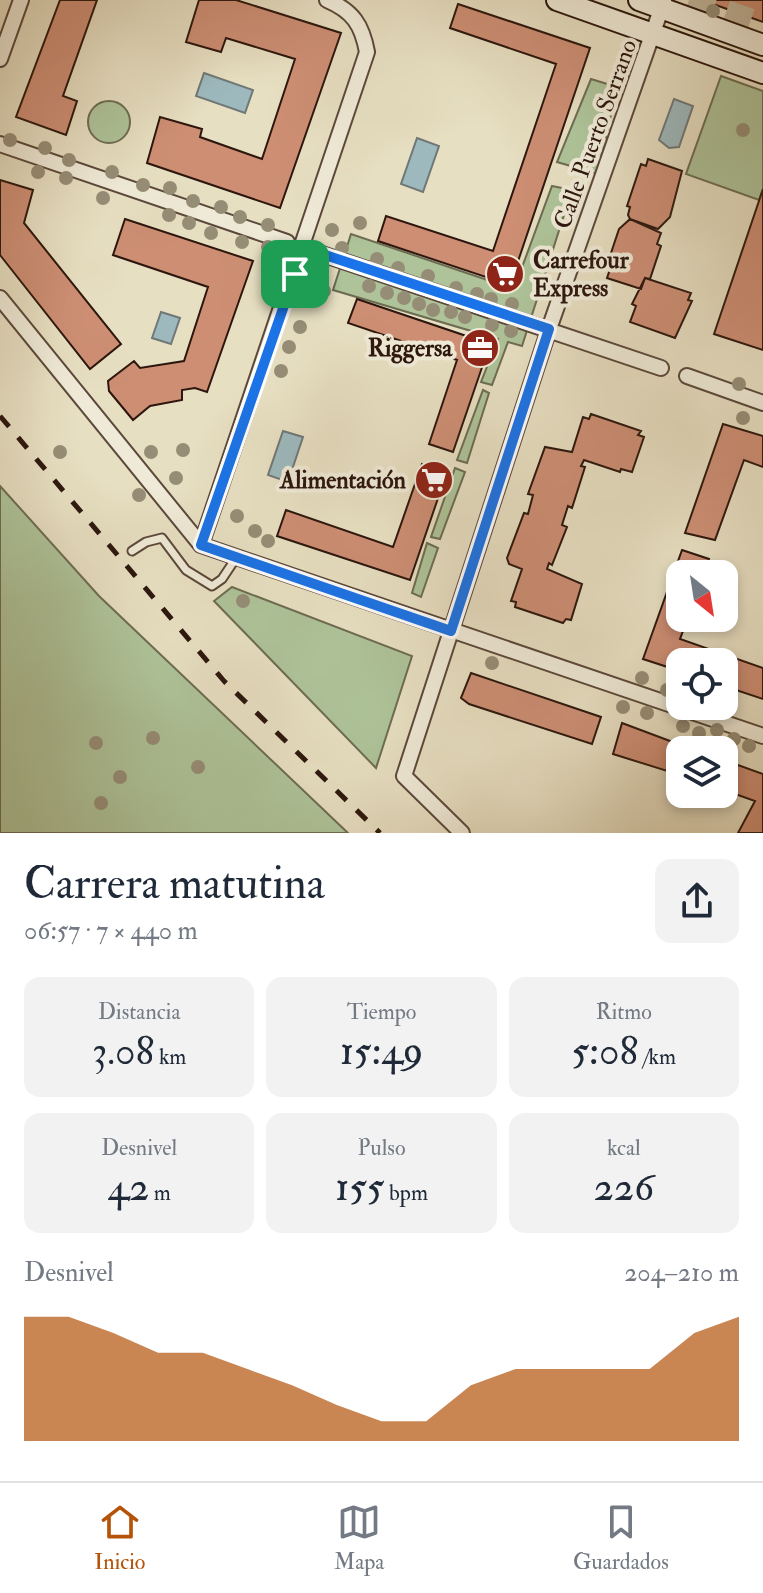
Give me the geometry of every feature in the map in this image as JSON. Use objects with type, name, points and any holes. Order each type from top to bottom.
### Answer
[{"type":"main road","points":[[557,0],[763,73]]},
{"type":"main road","points":[[639,0],[663,4],[763,45]]},
{"type":"street","points":[[0,59],[21,0]]},
{"type":"street","points":[[201,545],[304,248],[367,52],[364,35],[353,15],[327,0]]},
{"type":"street","name":"Calle Puerto Serrano","points":[[462,833],[404,776],[549,329],[663,4]]},
{"type":"street","points":[[0,144],[287,242]]},
{"type":"street","points":[[304,248],[661,368]]},
{"type":"street","points":[[0,298],[201,545],[763,736]]},
{"type":"street","points":[[687,376],[763,403]]},
{"type":"lane","points":[[132,551],[146,542],[162,538],[186,570],[212,586],[222,579],[236,558]]},
{"type":"green space","points":[[721,76],[763,91],[763,189],[759,200],[686,174]]},
{"type":"green space","points":[[591,79],[617,87],[598,174],[557,162]]},
{"type":"green space","points":[[109,101],[124,107],[130,122],[124,137],[109,143],[94,137],[88,122],[94,107]]},
{"type":"green space","points":[[552,186],[572,190],[522,346],[508,342],[492,385],[481,382],[498,339],[333,290],[351,234],[514,289]]},
{"type":"green space","points":[[483,390],[489,393],[467,463],[457,460]]},
{"type":"green space","points":[[455,468],[465,472],[440,539],[431,537]]},
{"type":"green space","points":[[0,486],[99,596],[348,833],[0,833]]},
{"type":"green space","points":[[427,543],[438,548],[421,597],[412,593]]},
{"type":"green space","points":[[232,587],[412,656],[376,768],[214,601]]},
{"type":"water","points":[[204,73],[253,90],[245,113],[196,96]]},
{"type":"water","points":[[674,99],[693,106],[679,147],[669,148],[659,140]]},
{"type":"water","points":[[417,138],[439,146],[423,192],[401,184]]},
{"type":"water","points":[[161,312],[180,318],[171,344],[152,338]]},
{"type":"water","points":[[283,431],[303,437],[288,482],[268,475]]},
{"type":"building","points":[[60,0],[97,0],[63,96],[77,101],[66,135],[16,117]]},
{"type":"building","points":[[199,0],[236,0],[341,33],[280,208],[147,163],[160,117],[202,129],[200,137],[262,159],[295,59],[226,38],[221,52],[186,42]]},
{"type":"building","points":[[702,0],[763,0],[763,22],[752,18]]},
{"type":"building","points":[[458,4],[590,48],[510,285],[378,241],[386,216],[493,251],[556,64],[450,28]]},
{"type":"building","points":[[648,159],[682,171],[670,217],[658,229],[630,219],[628,215],[630,207],[627,206],[641,164],[646,166]]},
{"type":"building","points":[[0,180],[33,190],[24,223],[121,344],[90,369],[0,255]]},
{"type":"building","points":[[763,189],[763,350],[714,334]]},
{"type":"building","points":[[125,219],[253,261],[207,392],[195,388],[182,390],[182,400],[150,406],[133,420],[109,391],[108,381],[134,361],[140,368],[184,361],[208,287],[113,255]]},
{"type":"building","points":[[630,219],[661,233],[657,244],[661,246],[650,279],[645,278],[641,289],[607,278],[612,263],[608,262],[619,229]]},
{"type":"building","points":[[645,278],[691,293],[688,300],[692,301],[675,338],[630,322],[636,306],[632,304]]},
{"type":"building","points":[[357,299],[490,344],[453,452],[429,444],[457,360],[348,323]]},
{"type":"building","points":[[591,414],[641,431],[638,435],[644,437],[632,472],[621,469],[620,472],[584,460],[581,466],[585,467],[572,508],[568,506],[562,525],[567,527],[552,565],[549,563],[547,569],[582,584],[571,620],[566,619],[563,623],[515,607],[516,602],[511,601],[522,569],[509,564],[507,558],[524,513],[528,514],[533,495],[528,494],[545,447],[572,452],[583,417],[589,419]]},
{"type":"building","points":[[723,424],[763,436],[763,467],[744,460],[715,540],[685,533]]},
{"type":"building","points":[[422,464],[447,472],[410,580],[277,536],[286,510],[393,547]]},
{"type":"building","points":[[682,550],[709,559],[709,560],[678,560]]},
{"type":"building","points":[[666,595],[666,632],[683,632],[680,639],[706,648],[666,648],[666,666],[643,659]]},
{"type":"building","points":[[738,659],[763,668],[763,699],[738,691]]},
{"type":"building","points":[[471,673],[601,717],[592,744],[469,704],[461,698]]},
{"type":"building","points":[[622,723],[666,740],[666,771],[613,754]]},
{"type":"building","points":[[738,765],[763,774],[763,833],[738,833],[755,801],[738,795]]},
{"type":"tunnel","points":[[689,0],[763,26]]},
{"type":"railway","points":[[0,416],[224,681],[380,833]]},
{"type":"place","name":"Carrefour Express","points":[[505,274]]},
{"type":"place","name":"Riggersa","points":[[480,348]]},
{"type":"place","name":"Alimentación","points":[[434,480]]},
{"type":"route","points":[[304,248],[549,329],[451,631],[201,545],[295,274],[304,248]]}]
